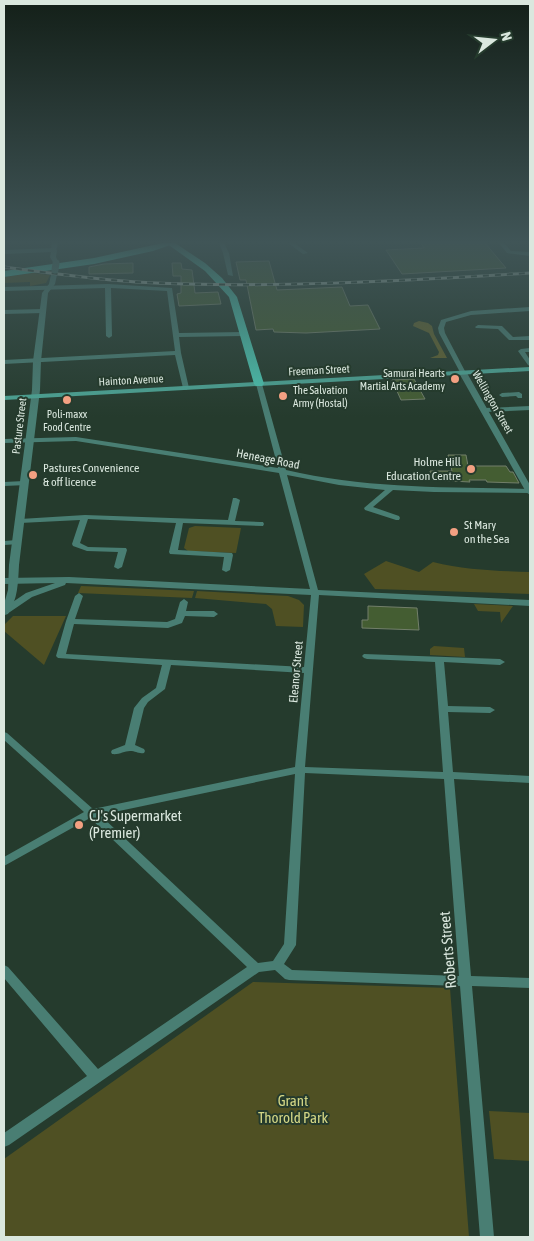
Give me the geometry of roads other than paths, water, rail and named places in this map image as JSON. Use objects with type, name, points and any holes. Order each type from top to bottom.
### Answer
[{"type":"main road","points":[[235,301],[259,384]]},
{"type":"main road","name":"Freeman Street","points":[[259,384],[530,370]]},
{"type":"main road","name":"Hainton Avenue","points":[[4,398],[259,384]]},
{"type":"street","name":"Pasture Street","points":[[4,612],[11,600],[9,581],[20,521],[44,301]]},
{"type":"street","points":[[108,301],[109,336]]},
{"type":"street","points":[[172,301],[178,353],[186,388]]},
{"type":"street","name":"Wellington Street","points":[[530,309],[471,313],[443,321],[441,328],[463,373],[530,491]]},
{"type":"street","points":[[4,312],[43,311]]},
{"type":"street","points":[[478,326],[500,327],[530,364]]},
{"type":"street","points":[[176,335],[243,334]]},
{"type":"street","points":[[511,339],[530,338]]},
{"type":"street","points":[[520,351],[530,350]]},
{"type":"street","points":[[4,362],[178,353]]},
{"type":"street","name":"Eleanor Street","points":[[259,384],[315,593],[300,770],[290,945],[277,965]]},
{"type":"street","points":[[502,395],[521,397],[529,408]]},
{"type":"street","points":[[485,410],[529,408]]},
{"type":"street","name":"Heneage Road","points":[[4,442],[76,438],[307,477],[391,488],[530,491]]},
{"type":"street","points":[[4,484],[24,483]]},
{"type":"street","points":[[391,488],[368,508],[396,518]]},
{"type":"street","points":[[231,523],[236,500]]},
{"type":"street","points":[[20,521],[86,517],[260,524]]},
{"type":"street","points":[[86,517],[76,544],[87,549],[123,550],[118,567]]},
{"type":"street","points":[[180,521],[173,552],[228,555],[226,570]]},
{"type":"street","points":[[4,543],[17,542]]},
{"type":"street","points":[[9,581],[80,581],[530,602]]},
{"type":"street","points":[[4,612],[39,590],[64,582],[80,581]]},
{"type":"street","points":[[79,596],[61,656],[308,670]]},
{"type":"street","points":[[70,621],[168,625],[179,621],[184,602]]},
{"type":"street","points":[[181,613],[214,614]]},
{"type":"street","points":[[367,656],[500,662]]},
{"type":"street","name":"Roberts Street","points":[[439,660],[487,1237]]},
{"type":"street","points":[[130,747],[139,708],[145,700],[160,689],[167,662]]},
{"type":"street","points":[[443,709],[490,710]]},
{"type":"street","points":[[4,735],[91,813],[256,968]]},
{"type":"street","points":[[116,752],[130,747],[140,752]]},
{"type":"street","points":[[4,862],[91,813],[300,770],[530,779]]},
{"type":"street","points":[[4,1141],[256,968],[277,965],[289,975],[530,983]]},
{"type":"street","points":[[4,970],[96,1077]]},
{"type":"place","name":"Samurai Hearts Martial Arts Academy","points":[[455,379]]},
{"type":"place","name":"The Salvation Army (Hostal)","points":[[283,396]]},
{"type":"place","name":"Poli-maxx Food Centre","points":[[67,400]]},
{"type":"place","name":"Holme Hill Education Centre","points":[[471,469]]},
{"type":"place","name":"Pastures Convenience & off licence","points":[[33,475]]},
{"type":"place","name":"St Mary on the Sea","points":[[454,532]]},
{"type":"place","name":"CJ's Supermarket (Premier)","points":[[79,825]]},
{"type":"park label","name":"Grant Thorold Park","points":[[293,1110]]}]
